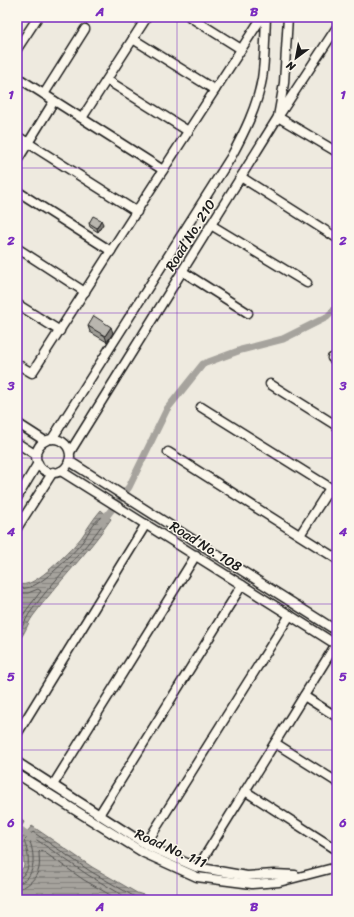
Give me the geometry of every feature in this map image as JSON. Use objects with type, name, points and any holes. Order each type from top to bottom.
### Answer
[{"type":"street","points":[[17,49],[38,17]]},
{"type":"street","points":[[82,118],[147,17]]},
{"type":"street","points":[[190,17],[241,49]]},
{"type":"street","points":[[17,364],[32,373],[262,17]]},
{"type":"street","name":"Road No. 210","points":[[17,498],[37,459],[39,447],[48,440],[227,163],[245,132],[262,80],[266,17]]},
{"type":"street","name":"Road No. 210","points":[[69,461],[70,452],[278,117],[284,83],[288,17]]},
{"type":"street","points":[[337,27],[278,117],[337,152]]},
{"type":"street","points":[[44,94],[86,30]]},
{"type":"street","points":[[133,39],[215,90]]},
{"type":"street","points":[[17,77],[163,170]]},
{"type":"street","points":[[107,80],[188,131]]},
{"type":"street","points":[[17,161],[54,101]]},
{"type":"street","points":[[17,136],[137,212]]},
{"type":"street","points":[[241,178],[337,238]]},
{"type":"street","points":[[17,191],[111,252]]},
{"type":"street","points":[[211,226],[306,283]]},
{"type":"street","points":[[17,248],[85,292]]},
{"type":"street","points":[[182,271],[248,313]]},
{"type":"street","points":[[17,304],[60,331]]},
{"type":"street","points":[[270,384],[337,426]]},
{"type":"street","points":[[201,408],[334,490],[300,535]]},
{"type":"street","points":[[17,423],[48,440],[61,441],[70,452]]},
{"type":"street","points":[[17,443],[37,459],[44,470],[53,472],[61,470],[69,461]]},
{"type":"street","points":[[168,452],[337,559]]},
{"type":"street","name":"Road No. 108","points":[[69,461],[337,631]]},
{"type":"street","name":"Road No. 108","points":[[61,470],[336,644]]},
{"type":"street","points":[[17,528],[53,472]]},
{"type":"street","points":[[17,734],[146,524]]},
{"type":"street","points":[[53,785],[196,555]]},
{"type":"street","points":[[99,815],[242,585]]},
{"type":"street","points":[[146,844],[290,615]]},
{"type":"street","points":[[198,867],[336,644]]},
{"type":"street","points":[[304,696],[337,717]]},
{"type":"street","points":[[274,743],[337,782]]},
{"type":"street","name":"Road No. 111","points":[[17,762],[146,844],[198,867],[247,876],[274,874],[304,876]]},
{"type":"street","name":"Road No. 111","points":[[17,774],[144,853],[197,877],[252,884],[279,882],[304,876]]},
{"type":"street","points":[[245,791],[337,850]]},
{"type":"street","points":[[304,876],[337,867]]},
{"type":"water","points":[[101,510],[111,519],[93,544],[52,591],[33,616],[17,642],[17,584],[25,584],[39,578],[71,550]]},
{"type":"water","points":[[17,816],[24,822],[17,835]]},
{"type":"water","points":[[32,826],[92,867],[137,893],[160,900],[17,900],[17,876],[24,866],[23,850],[19,841]]},
{"type":"building","points":[[93,216],[101,220],[97,228],[89,223]]},
{"type":"building","points":[[94,316],[111,327],[105,336],[88,326]]},
{"type":"waterway","points":[[102,522],[129,487],[167,409],[203,364],[241,350],[283,339],[327,317],[337,307]]},
{"type":"waterway","points":[[17,827],[33,839]]}]
